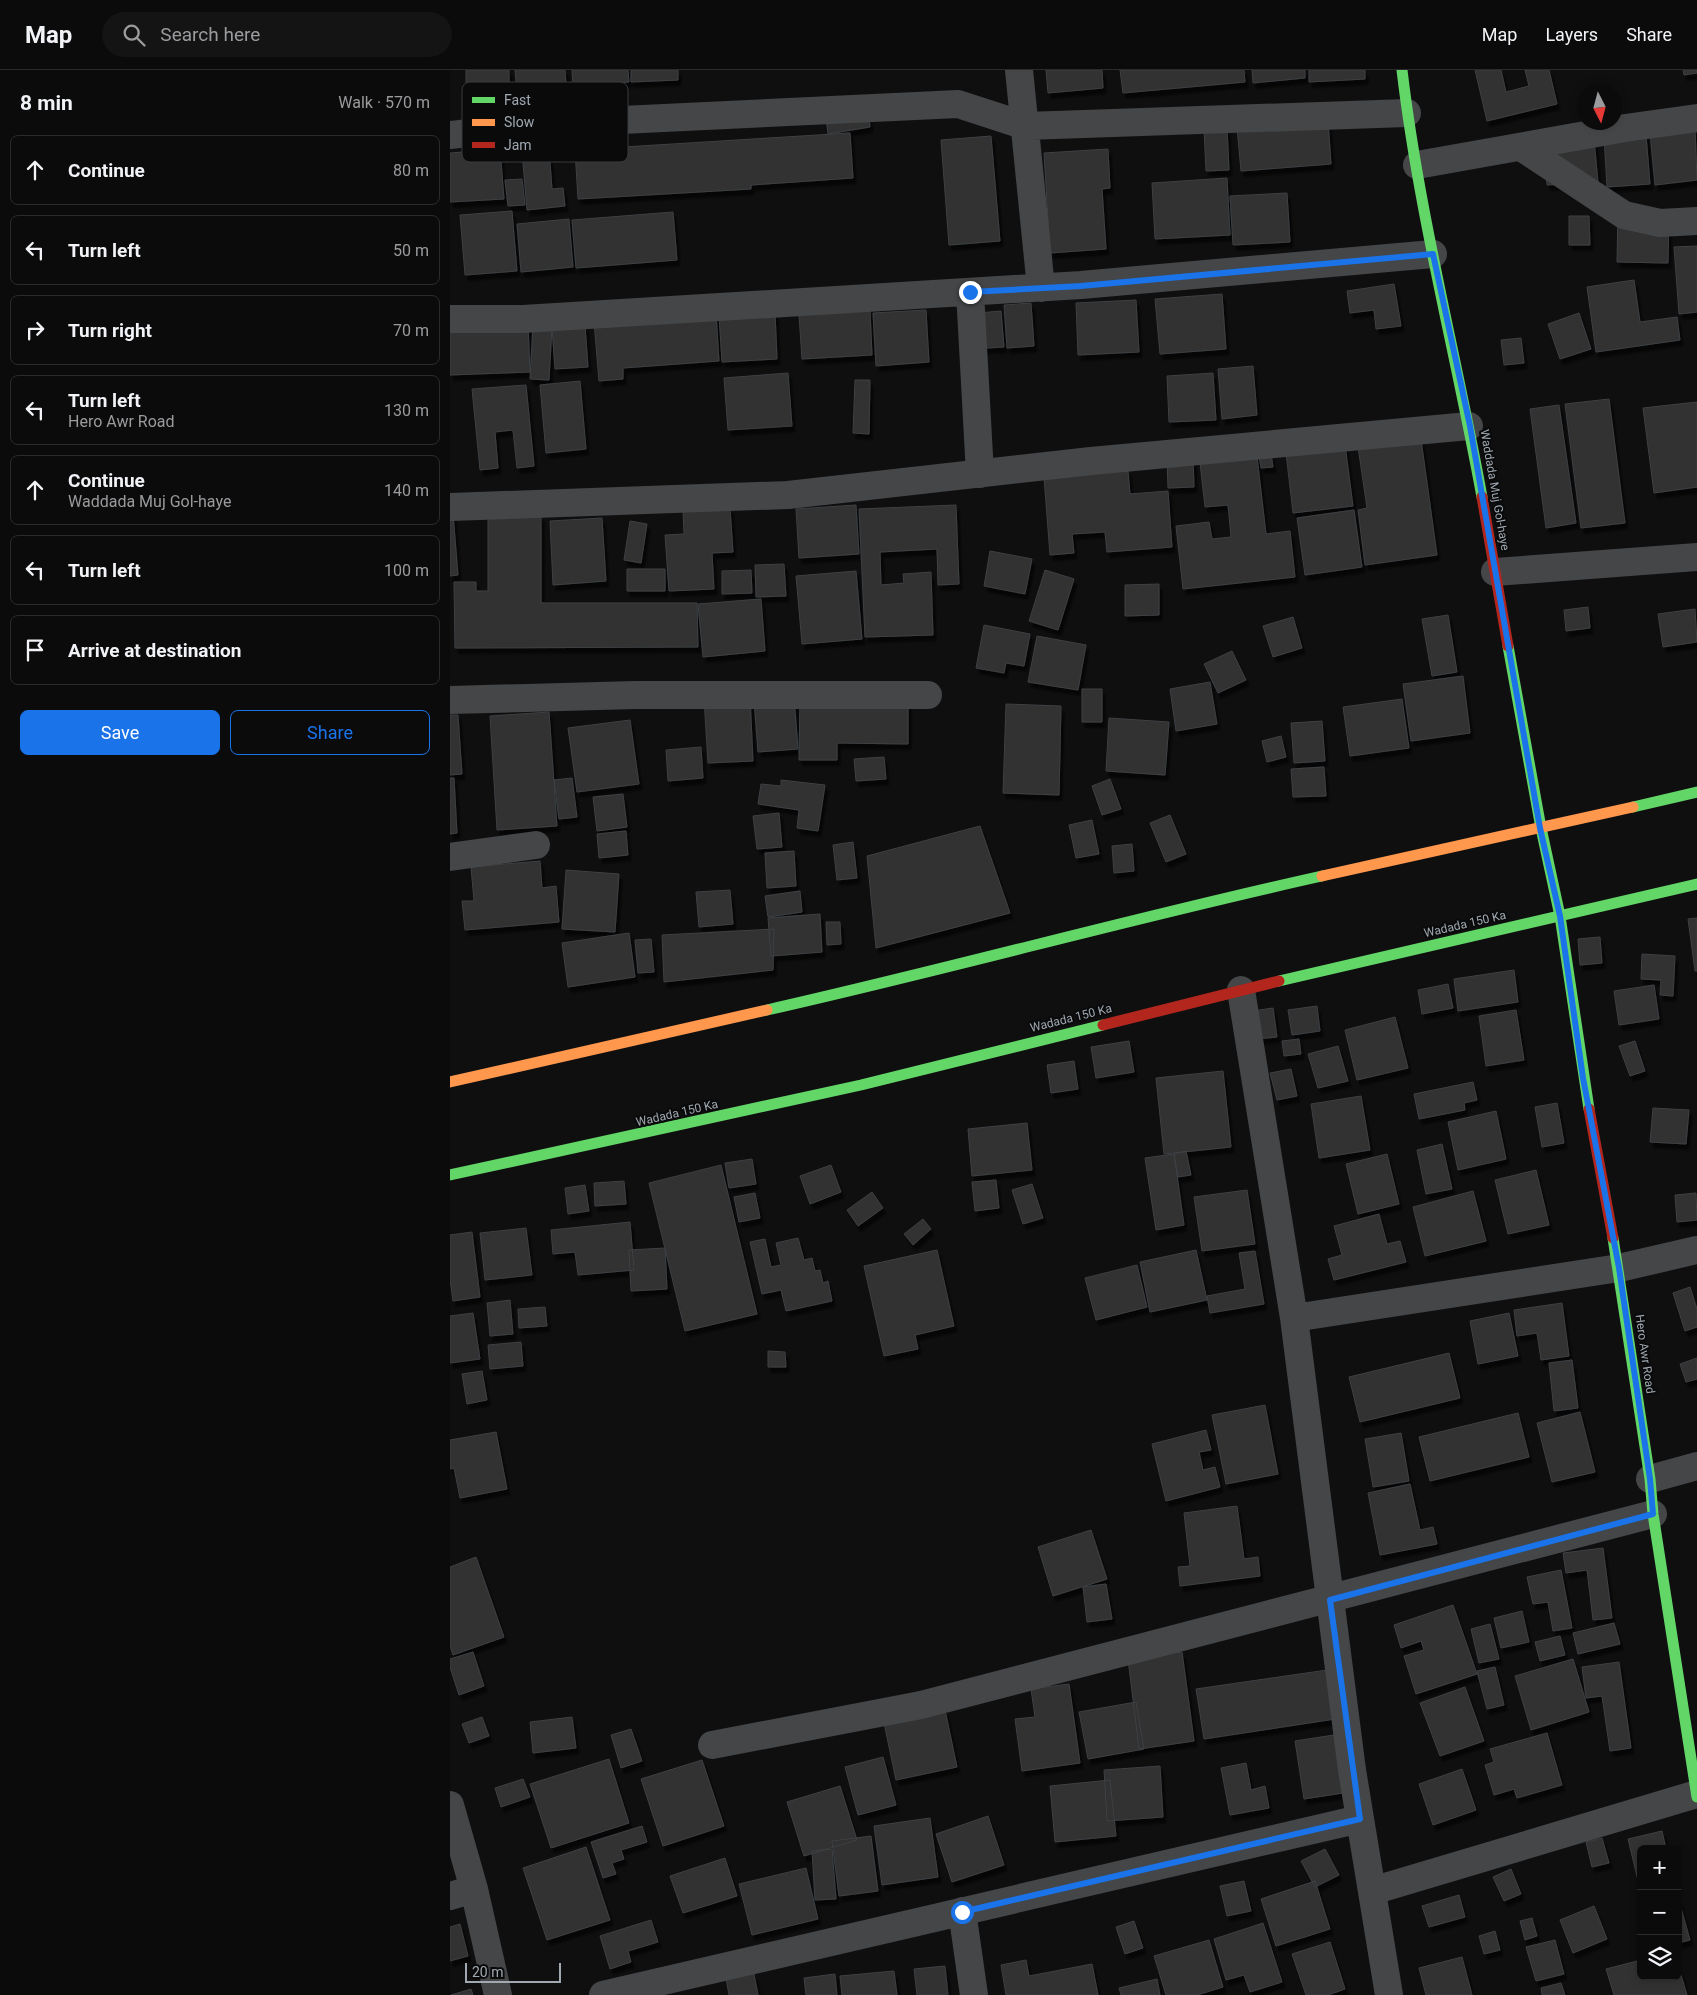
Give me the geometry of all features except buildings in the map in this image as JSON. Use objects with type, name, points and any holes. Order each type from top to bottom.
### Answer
[{"type":"street","points":[[1020,70],[1040,288]]},
{"type":"street","name":"Waddada Muj Gol-haye","points":[[1402,70],[1407,114],[1433,254],[1470,426],[1540,828],[1560,916]]},
{"type":"street","points":[[628,120],[958,104],[1026,126],[1407,114]]},
{"type":"street","points":[[1417,165],[1697,118]]},
{"type":"street","points":[[1521,147],[1624,215],[1660,223],[1697,222]]},
{"type":"street","points":[[450,319],[523,319],[1040,288],[1433,254]]},
{"type":"street","points":[[970,292],[980,474]]},
{"type":"street","points":[[450,507],[788,495],[1091,461],[1470,426]]},
{"type":"street","points":[[1495,572],[1697,557]]},
{"type":"street","points":[[450,700],[635,696],[928,695]]},
{"type":"street","points":[[450,1082],[883,984],[1203,902],[1697,792]]},
{"type":"street","points":[[450,858],[536,845]]},
{"type":"street","name":"Wadada 150 Ka","points":[[450,1176],[861,1086],[1241,990],[1697,884]]},
{"type":"street","name":"Hero Awr Road","points":[[1560,916],[1583,1078],[1619,1268],[1650,1479],[1653,1514],[1696,1782]]},
{"type":"street","points":[[1241,990],[1294,1318],[1360,1819],[1389,1995]]},
{"type":"street","points":[[1294,1318],[1619,1268],[1697,1250]]},
{"type":"street","points":[[1650,1479],[1697,1466]]},
{"type":"street","points":[[712,1745],[921,1705],[1330,1600],[1653,1514]]},
{"type":"street","points":[[1372,1891],[1696,1782]]},
{"type":"street","points":[[450,1805],[462,1892],[498,1995]]},
{"type":"street","points":[[603,1995],[1360,1819]]},
{"type":"street","points":[[962,1912],[974,1995]]},
{"type":"traffic: fast","points":[[1402,70],[1409,124],[1428,231],[1482,497]]},
{"type":"traffic: fast","points":[[1508,646],[1541,828],[1560,916],[1589,1109]]},
{"type":"traffic: fast","points":[[1633,807],[1697,792]]},
{"type":"traffic: fast","points":[[767,1010],[1183,908],[1322,876]]},
{"type":"traffic: fast","points":[[1279,981],[1697,884]]},
{"type":"traffic: fast","points":[[450,1175],[861,1085],[1103,1025]]},
{"type":"traffic: fast","points":[[1613,1238],[1697,1797]]},
{"type":"traffic: slow","points":[[1322,876],[1633,807]]},
{"type":"traffic: slow","points":[[450,1082],[767,1010]]},
{"type":"traffic: jam","points":[[1482,497],[1508,646]]},
{"type":"traffic: jam","points":[[1103,1025],[1279,981]]},
{"type":"traffic: jam","points":[[1589,1109],[1613,1238]]},
{"type":"route","points":[[962,1912],[1360,1819],[1330,1600],[1653,1514],[1650,1479],[1619,1268],[1583,1078],[1560,916],[1540,828],[1470,426],[1433,254],[1081,286],[970,292]]}]
